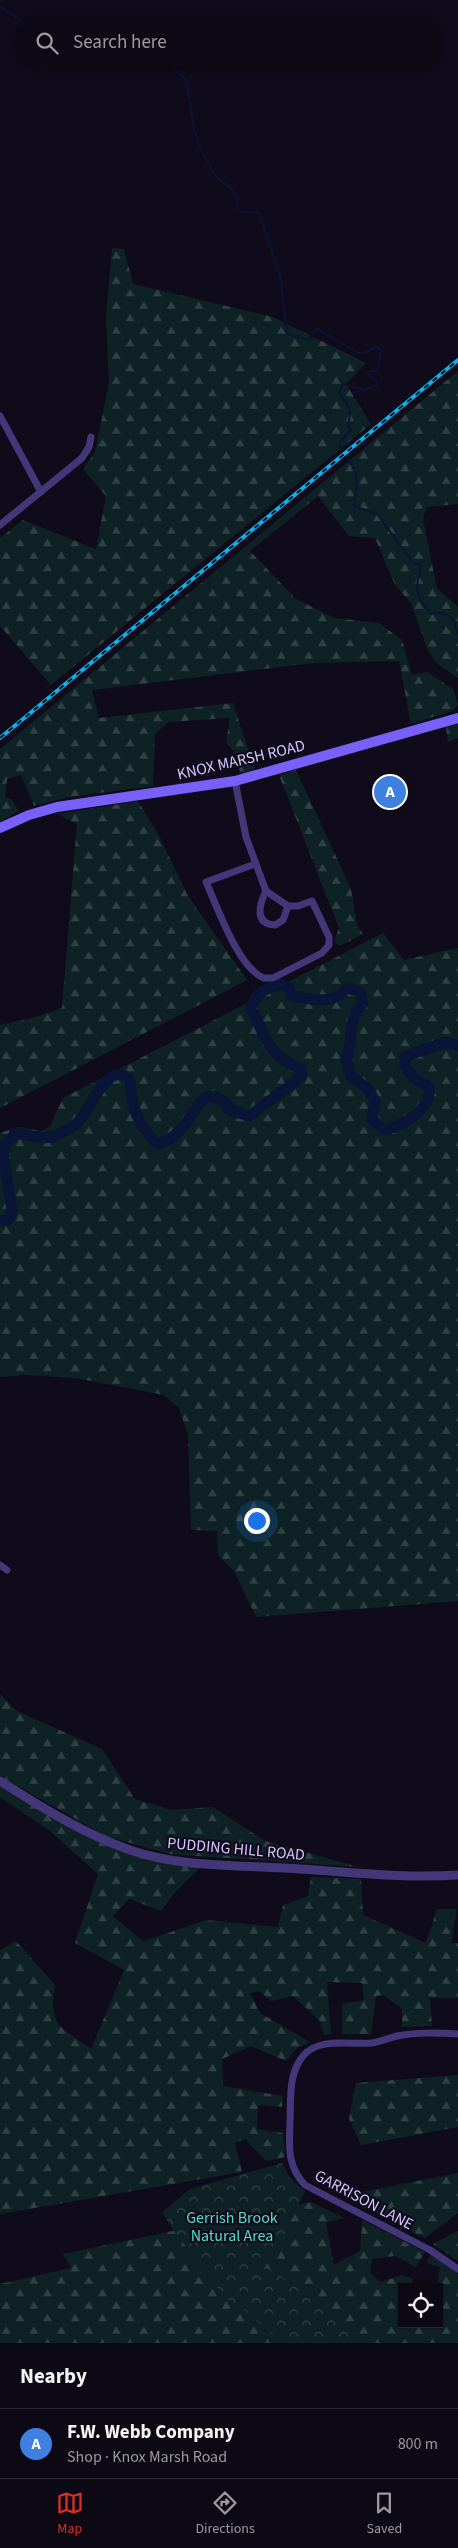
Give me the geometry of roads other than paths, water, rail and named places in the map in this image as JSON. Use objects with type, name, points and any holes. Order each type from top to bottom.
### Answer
[{"type":"main road","name":"KNOX MARSH ROAD","points":[[0,828],[28,815],[57,807],[235,781],[458,718]]},
{"type":"street","points":[[0,416],[41,492]]},
{"type":"street","points":[[0,526],[82,458],[90,447],[92,437]]},
{"type":"street","points":[[235,781],[243,826],[266,891],[288,906],[298,906],[312,901],[329,937],[329,945],[322,953],[273,978],[264,978],[247,964],[237,948],[206,882],[255,864]]},
{"type":"street","points":[[266,891],[259,912],[266,923],[279,924],[285,916],[288,906]]},
{"type":"street","points":[[0,1566],[8,1570]]},
{"type":"street","name":"PUDDING HILL ROAD","points":[[0,1781],[71,1824],[104,1840],[132,1851],[168,1859],[364,1874],[458,1875]]},
{"type":"street","name":"GARRISON LANE","points":[[458,2034],[419,2033],[376,2042],[324,2044],[304,2054],[296,2065],[292,2079],[290,2154],[295,2175],[305,2185],[430,2250],[458,2269]]},
{"type":"waterway","points":[[0,6],[15,17]]},
{"type":"waterway","points":[[173,70],[178,72],[185,80],[189,91],[189,98]]},
{"type":"waterway","points":[[190,102],[198,140],[205,158],[215,175],[235,193],[239,211],[259,213],[281,279],[287,334],[309,340],[316,328],[358,353],[364,353],[377,346],[381,350],[379,365],[376,371],[368,372],[369,376],[377,381],[376,386],[364,390],[343,384],[341,389],[340,395],[350,411],[348,426],[351,430],[339,444],[342,451]]},
{"type":"waterway","points":[[348,459],[357,477],[354,506],[377,514],[414,564],[421,564],[417,585],[420,599],[431,614],[440,613],[452,617],[458,634]]},
{"type":"waterway","points":[[0,1221],[9,1219],[12,1211],[3,1153],[6,1144],[16,1133],[40,1138],[50,1137],[72,1127],[83,1116],[100,1088],[114,1075],[122,1075],[130,1080],[134,1107],[140,1123],[157,1144],[166,1141],[179,1132],[204,1098],[212,1096],[226,1102],[228,1109],[249,1116],[296,1081],[302,1074],[300,1068],[290,1064],[275,1052],[251,1009],[258,995],[269,988],[280,984],[289,988],[292,996],[315,1000],[335,997],[347,988],[360,992],[363,1003],[354,1017],[346,1060],[351,1076],[368,1089],[375,1101],[372,1119],[384,1130],[399,1125],[415,1115],[426,1102],[429,1095],[429,1087],[415,1079],[405,1066],[406,1056],[446,1042],[458,1046]]},
{"type":"railway","points":[[0,738],[458,360]]},
{"type":"place","name":"F.W. Webb Company","points":[[390,792]]},
{"type":"park label","name":"Gerrish Brook Natural Area","points":[[232,2227]]}]
